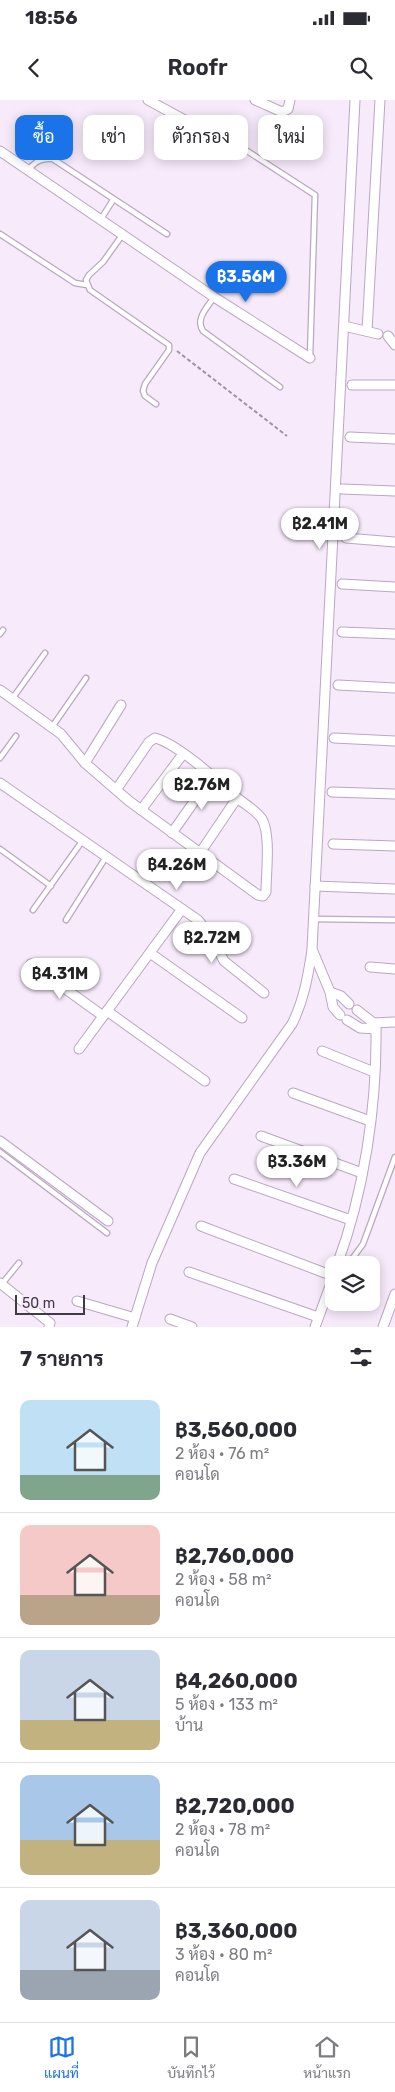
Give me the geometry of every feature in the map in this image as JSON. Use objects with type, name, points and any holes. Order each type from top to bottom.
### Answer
[{"type":"street","points":[[148,100],[176,115]]},
{"type":"street","points":[[255,100],[282,112],[288,109],[290,100]]},
{"type":"street","points":[[77,1301],[134,1322],[152,1263],[200,1153],[292,1024],[304,994],[312,949],[314,919],[355,100]]},
{"type":"street","points":[[367,331],[380,100]]},
{"type":"street","points":[[0,151],[214,297],[310,358]]},
{"type":"street","points":[[344,326],[378,334]]},
{"type":"street","points":[[352,384],[395,385]]},
{"type":"street","points":[[350,437],[395,439]]},
{"type":"street","points":[[342,489],[395,491]]},
{"type":"street","points":[[346,538],[395,542]]},
{"type":"street","points":[[342,584],[395,587]]},
{"type":"street","points":[[342,632],[395,634]]},
{"type":"street","points":[[338,685],[395,688]]},
{"type":"street","points":[[0,690],[62,734],[85,763],[116,790],[141,810],[258,895],[263,896],[266,892],[265,830],[262,819],[212,776],[163,740],[155,738],[149,742],[116,790]]},
{"type":"street","points":[[85,763],[121,705]]},
{"type":"street","points":[[334,738],[395,741]]},
{"type":"street","points":[[141,810],[183,754]]},
{"type":"street","points":[[172,833],[212,776]]},
{"type":"street","points":[[0,783],[198,920],[210,936],[224,961],[264,993]]},
{"type":"street","points":[[332,792],[395,794]]},
{"type":"street","points":[[200,853],[237,798]]},
{"type":"street","points":[[333,844],[395,846]]},
{"type":"street","points":[[315,886],[395,889]]},
{"type":"street","points":[[79,1049],[182,909]]},
{"type":"street","points":[[312,949],[330,992],[333,1007],[343,1017],[360,1028],[395,1022]]},
{"type":"street","points":[[150,953],[242,1018]]},
{"type":"street","points":[[31,964],[205,1081]]},
{"type":"street","points":[[370,967],[395,968]]},
{"type":"street","points":[[330,992],[341,996],[349,1004]]},
{"type":"street","points":[[340,1256],[352,1220],[362,1172],[370,1121],[374,1072],[374,1026],[357,1010]]},
{"type":"street","points":[[322,1051],[374,1072]]},
{"type":"street","points":[[293,1093],[370,1121]]},
{"type":"street","points":[[261,1136],[362,1172]]},
{"type":"street","points":[[0,1141],[108,1222]]},
{"type":"street","points":[[234,1179],[352,1220]]},
{"type":"street","points":[[201,1226],[325,1272]]},
{"type":"street","points":[[189,1272],[318,1317]]},
{"type":"street","points":[[1,1284],[50,1323],[49,1327]]},
{"type":"street","points":[[383,1327],[395,1294]]},
{"type":"street","points":[[314,1327],[325,1299]]},
{"type":"street","points":[[170,1319],[192,1327]]},
{"type":"lane","points":[[248,152],[315,195],[310,358]]},
{"type":"lane","points":[[28,170],[35,162],[44,158],[53,159],[112,200],[167,234]]},
{"type":"lane","points":[[101,219],[112,200]]},
{"type":"lane","points":[[0,234],[75,283],[87,285]]},
{"type":"lane","points":[[123,234],[103,262],[89,274],[86,280],[90,290],[169,345],[169,350],[145,384],[143,391],[145,396],[156,404]]},
{"type":"lane","points":[[214,297],[199,320],[199,325],[203,331],[280,387]]},
{"type":"lane","points":[[12,698],[45,654]]},
{"type":"lane","points":[[52,727],[86,678]]},
{"type":"lane","points":[[0,758],[16,736]]},
{"type":"lane","points":[[33,910],[83,840]]},
{"type":"lane","points":[[0,850],[51,886]]},
{"type":"lane","points":[[66,920],[106,856]]},
{"type":"lane","points":[[314,919],[395,920]]},
{"type":"lane","points":[[0,1152],[107,1233]]},
{"type":"lane","points":[[355,1256],[363,1244],[395,1157]]},
{"type":"lane","points":[[1,1284],[19,1263]]},
{"type":"path","points":[[169,345],[287,436]]}]
